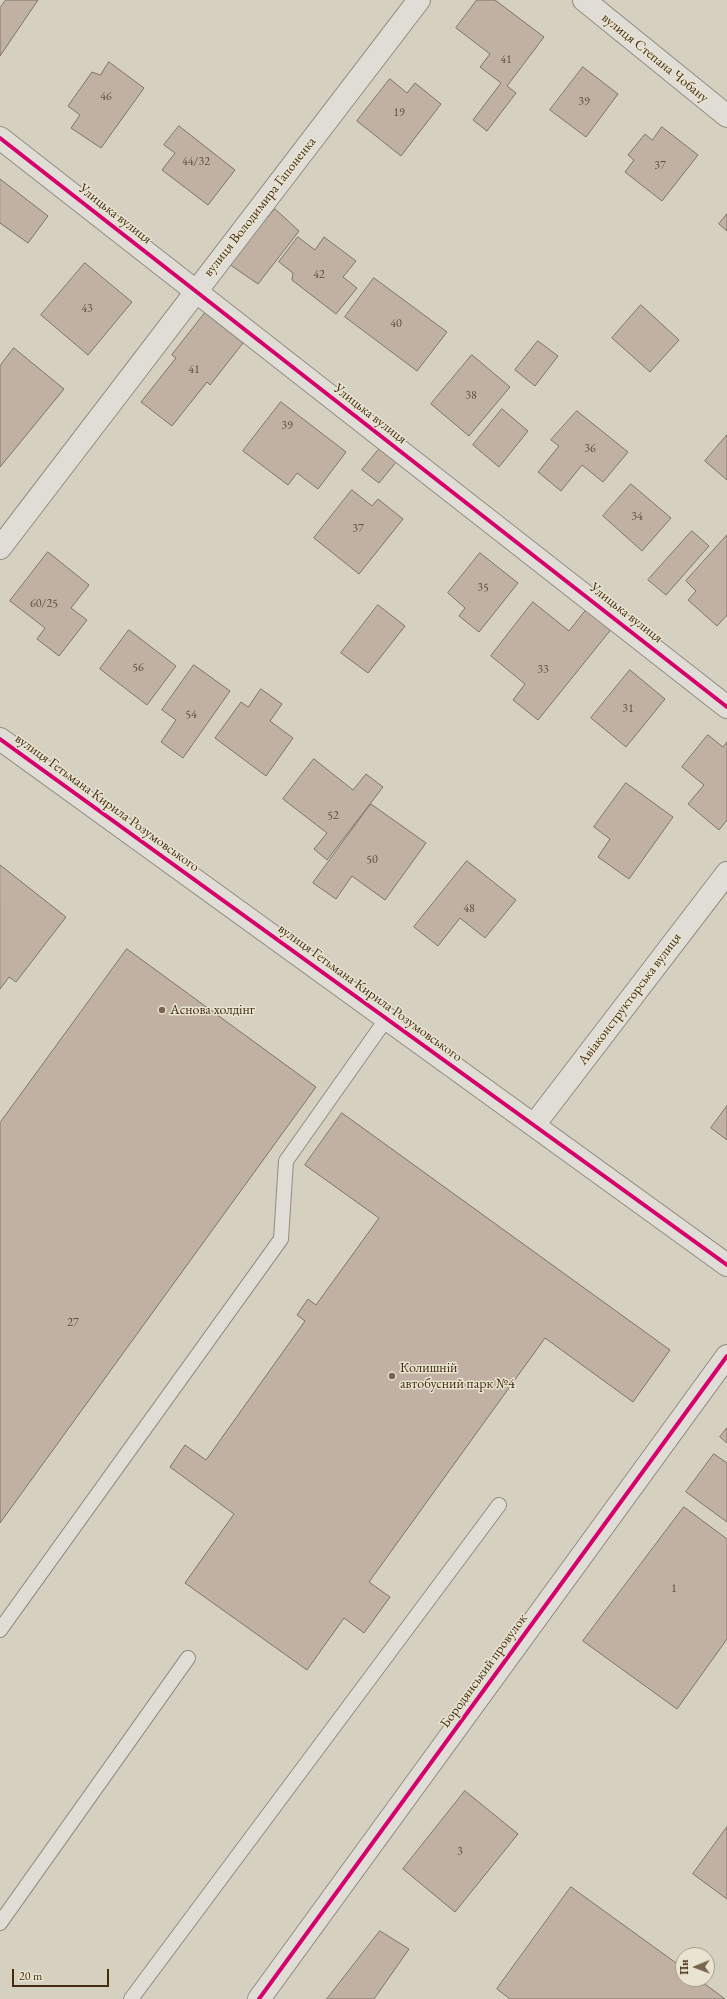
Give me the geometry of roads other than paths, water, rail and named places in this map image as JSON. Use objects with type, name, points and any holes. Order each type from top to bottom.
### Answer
[{"type":"street","name":"вулиця Володимира Гапоненка","points":[[0,548],[418,0]]},
{"type":"street","name":"вулиця Степана Чобану","points":[[584,0],[727,116]]},
{"type":"street","name":"Улицька вулиця","points":[[0,138],[727,707]]},
{"type":"street","name":"вулиця Гетьмана Кирила Розумовського","points":[[0,739],[727,1264]]},
{"type":"street","name":"Авіаконструкторська вулиця","points":[[534,1125],[727,873]]},
{"type":"street","name":"Бородянський провулок","points":[[259,1999],[727,1356]]},
{"type":"lane","points":[[0,1630],[281,1239],[286,1160],[387,1018]]},
{"type":"lane","points":[[131,1999],[499,1505]]},
{"type":"lane","points":[[0,1923],[188,1658]]},
{"type":"place","name":"Аснова холдінг","points":[[162,1010]]},
{"type":"place","name":"Колишній автобусний парк №4","points":[[392,1376]]}]
